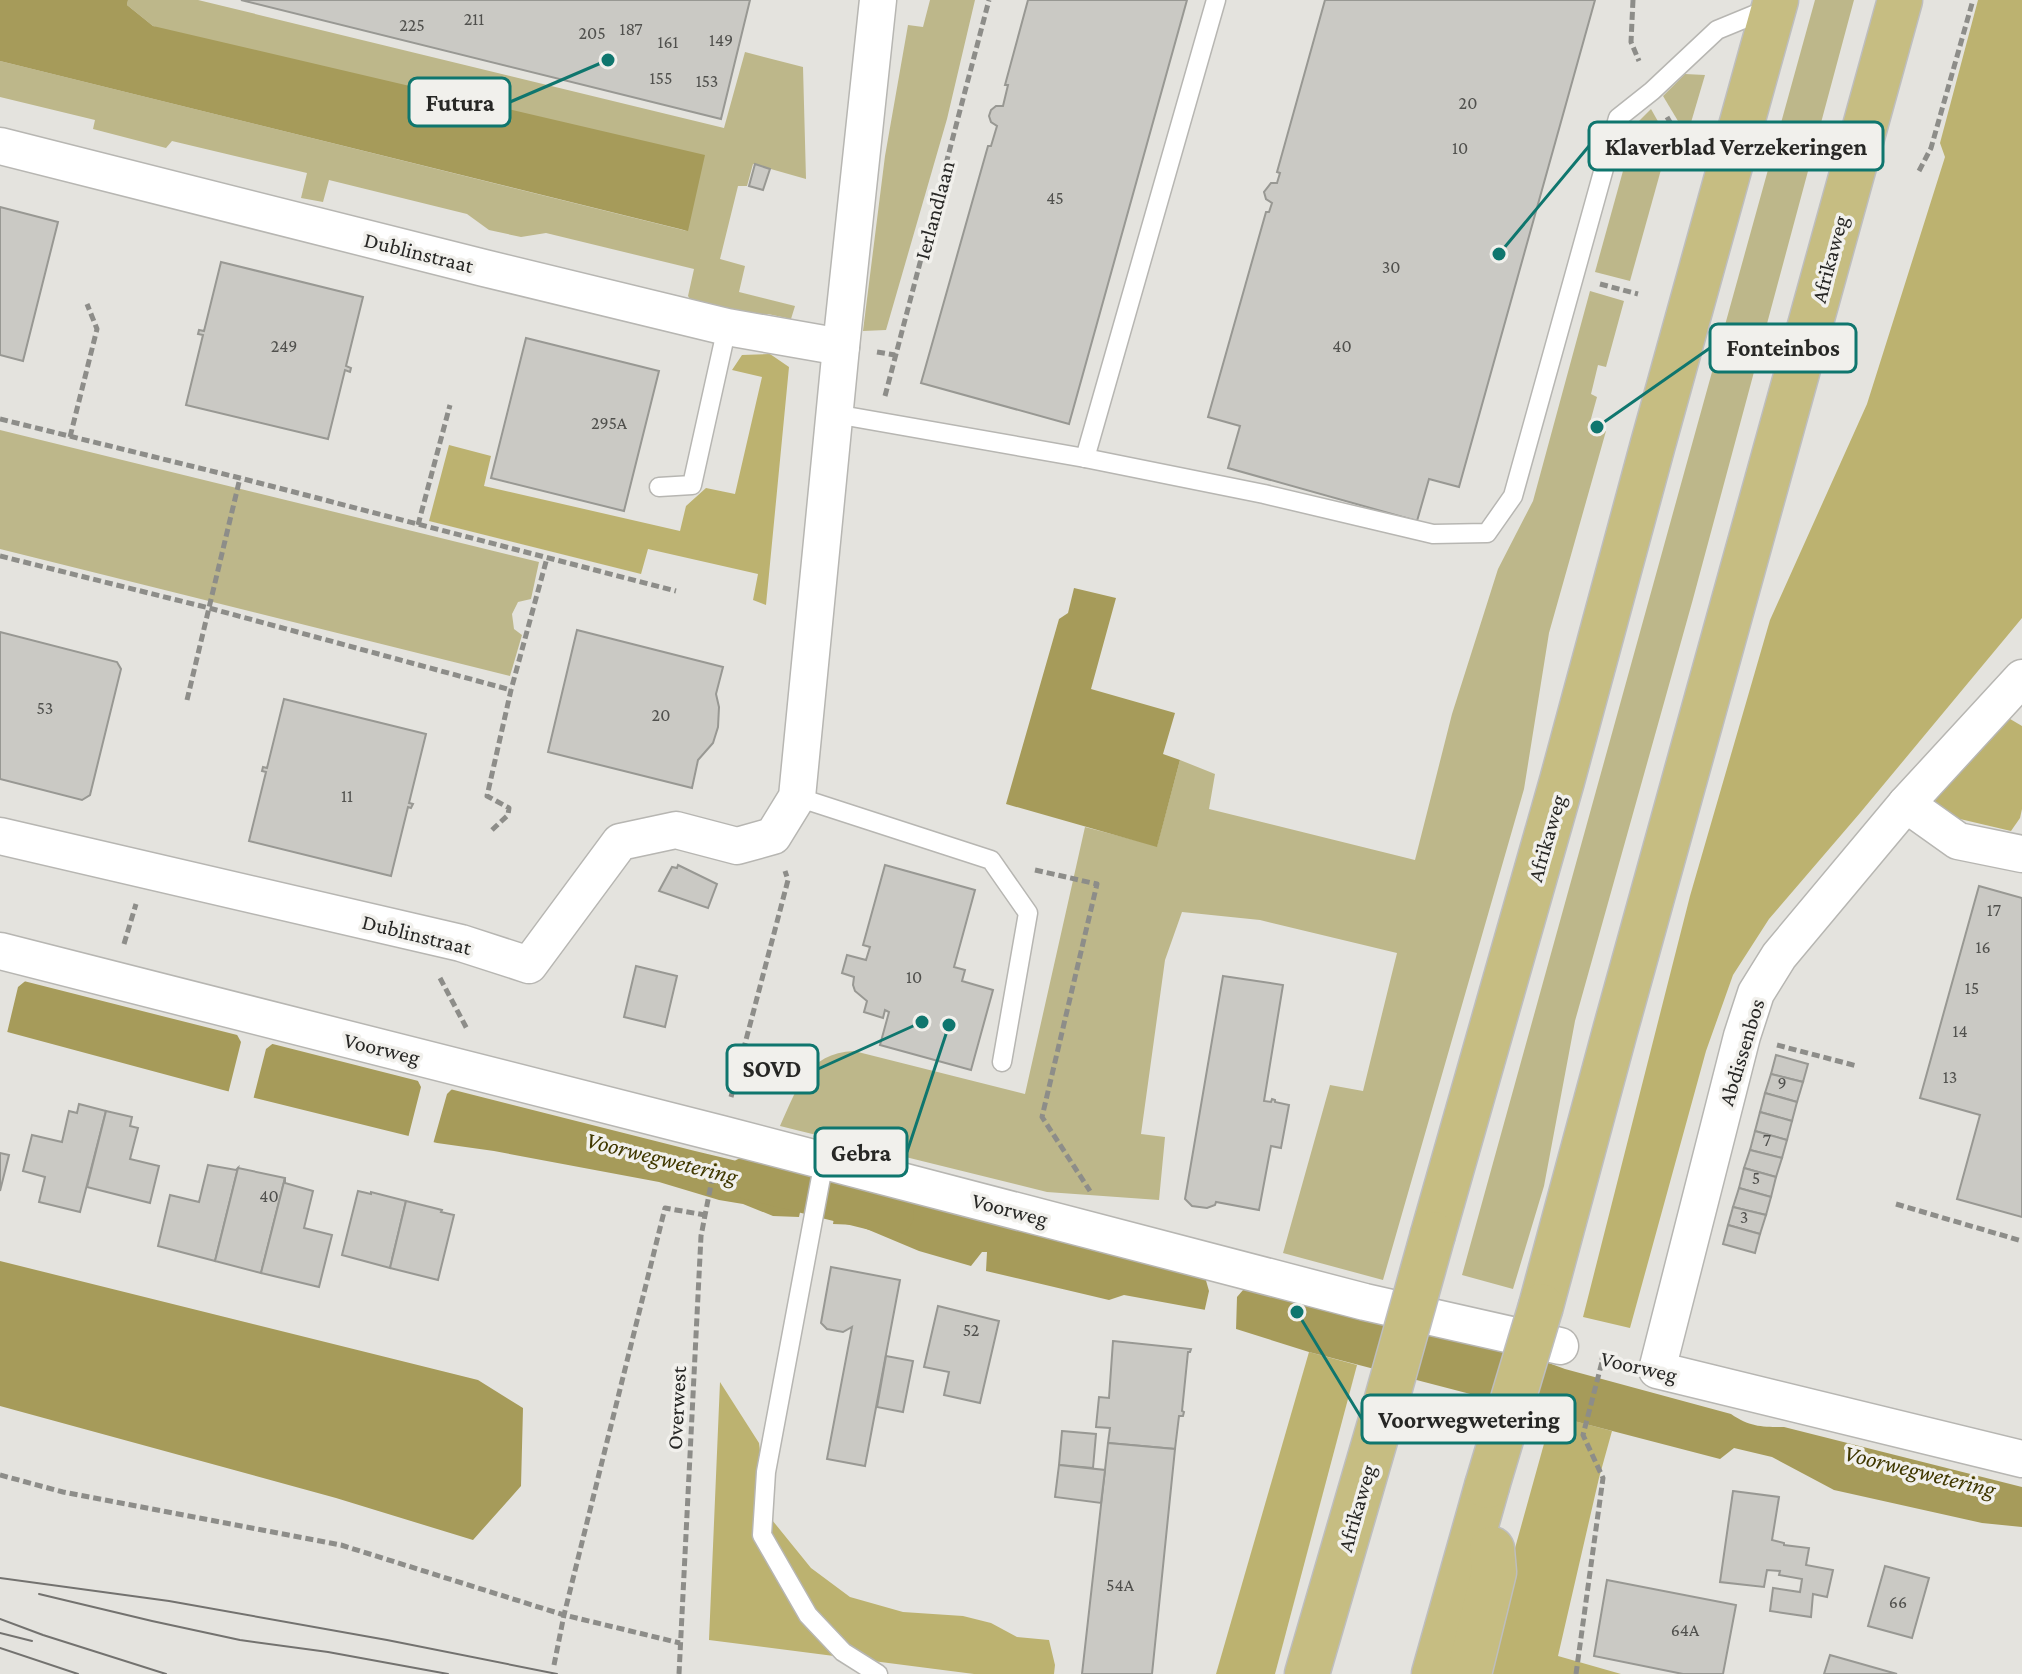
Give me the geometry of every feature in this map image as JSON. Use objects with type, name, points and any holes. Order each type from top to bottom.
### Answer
[{"type":"main road","name":"Afrikaweg","points":[[1434,1674],[1541,1306],[1900,0]]},
{"type":"main road","name":"Afrikaweg","points":[[1307,1674],[1562,781],[1775,3]]},
{"type":"main road","points":[[1469,1674],[1494,1572],[1487,1486]]},
{"type":"street","points":[[773,836],[797,797],[878,0]]},
{"type":"street","name":"Dublinstraat","points":[[0,146],[727,327],[841,347]]},
{"type":"street","name":"Abdissenbos","points":[[1657,1370],[1742,1036],[1756,993],[1779,956],[1906,804],[2022,678]]},
{"type":"street","points":[[1906,804],[1958,841],[2022,854]]},
{"type":"street","name":"Dublinstraat","points":[[0,836],[461,943],[529,965],[620,842],[676,830],[737,846],[773,836]]},
{"type":"street","name":"Voorweg","points":[[0,951],[718,1146],[823,1165],[1365,1302],[1560,1346]]},
{"type":"street","name":"Voorweg","points":[[1657,1370],[2022,1459]]},
{"type":"lane","points":[[1085,458],[1216,0]]},
{"type":"lane","points":[[835,414],[1085,458],[1264,494],[1433,534],[1487,533],[1513,496],[1618,118],[1652,91],[1717,30],[1775,3]]},
{"type":"lane","points":[[659,487],[692,485],[727,327]]},
{"type":"lane","points":[[797,797],[991,860],[1028,913],[1002,1062]]},
{"type":"lane","points":[[823,1165],[766,1472],[762,1535],[808,1615],[843,1652],[878,1674]]},
{"type":"path","name":"Ierlandlaan","points":[[878,420],[989,0]]},
{"type":"path","points":[[1919,171],[1931,148],[1973,0]]},
{"type":"path","points":[[70,437],[97,329],[87,304]]},
{"type":"path","points":[[418,525],[450,405]]},
{"type":"path","points":[[0,419],[676,591]]},
{"type":"path","points":[[187,700],[240,478]]},
{"type":"path","points":[[0,556],[209,608],[511,690]]},
{"type":"path","points":[[492,830],[508,815],[509,808],[487,796],[511,690],[547,558]]},
{"type":"path","name":"Overwest","points":[[679,1674],[701,1236],[718,1146],[788,880],[773,836]]},
{"type":"path","points":[[991,860],[1097,884],[1042,1117],[1119,1238]]},
{"type":"path","points":[[113,980],[146,871]]},
{"type":"path","points":[[1742,1036],[1857,1066]]},
{"type":"path","points":[[1896,1204],[2022,1241]]},
{"type":"path","points":[[554,1665],[665,1208],[705,1215]]},
{"type":"path","name":"Voorweg","points":[[1560,1346],[1657,1370]]},
{"type":"path","points":[[1576,1674],[1603,1478],[1583,1435],[1603,1358]]},
{"type":"path","points":[[0,1475],[63,1492],[341,1545],[564,1615],[680,1643]]},
{"type":"shaded area","points":[[128,0],[198,0],[724,128],[745,52],[803,67],[806,179],[753,164],[747,186],[738,186],[720,259],[745,266],[739,292],[795,306],[791,319],[768,314],[750,325],[698,311],[688,296],[694,269],[546,233],[521,237],[489,230],[467,214],[329,180],[323,202],[301,198],[307,173],[172,141],[166,148],[93,129],[95,120],[0,97],[0,61],[687,231],[153,26],[127,5]]},
{"type":"shaded area","points":[[930,0],[975,0],[947,119],[886,330],[863,331],[885,156],[908,25],[923,27]]},
{"type":"shaded area","points":[[1815,0],[1854,0],[1693,599],[1575,1021],[1544,1186],[1513,1289],[1462,1275]]},
{"type":"shaded area","points":[[1978,0],[2022,0],[2022,618],[1769,919],[1733,975],[1706,1051],[1630,1328],[1583,1317],[1690,896],[1770,620],[1867,404],[1945,157],[1940,143]]},
{"type":"shaded area","points":[[1685,74],[1705,75],[1687,136],[1663,96]]},
{"type":"shaded area","points":[[1651,109],[1669,141],[1630,281],[1595,272],[1636,124]]},
{"type":"shaded area","points":[[1590,291],[1624,301],[1606,367],[1598,365],[1591,394],[1597,397],[1589,426],[1606,431],[1549,633],[1524,789],[1383,1280],[1283,1253],[1330,1085],[1363,1091],[1397,953],[1260,920],[1182,912],[1165,960],[1141,1134],[1165,1137],[1159,1200],[1047,1192],[780,1126],[806,1075],[825,1058],[838,1053],[854,1051],[1025,1094],[1085,827],[1157,846],[1180,760],[1215,774],[1209,809],[1415,860],[1452,714],[1498,569],[1533,501]]},
{"type":"shaded area","points":[[770,354],[789,367],[766,605],[753,600],[758,574],[648,549],[641,574],[429,521],[449,445],[491,456],[484,486],[680,531],[686,506],[706,488],[735,494],[762,377],[732,370],[742,355]]},
{"type":"shaded area","points":[[0,430],[539,562],[531,599],[518,602],[512,614],[514,629],[522,635],[510,676],[0,549]]},
{"type":"shaded area","points":[[2005,716],[2022,726],[2022,809],[2011,831],[1922,808]]},
{"type":"shaded area","points":[[1309,1352],[1357,1365],[1275,1674],[1216,1674]]},
{"type":"shaded area","points":[[720,1382],[759,1443],[768,1515],[811,1568],[850,1597],[903,1612],[963,1616],[991,1623],[1017,1637],[1049,1640],[1054,1674],[974,1674],[709,1640]]},
{"type":"shaded area","points":[[1552,1415],[1612,1431],[1558,1656],[1621,1674],[1484,1674],[1502,1595]]},
{"type":"water","points":[[0,0],[128,0],[127,5],[153,26],[705,155],[688,231],[0,61]]},
{"type":"water","points":[[1074,588],[1116,598],[1091,689],[1175,713],[1163,754],[1180,760],[1157,847],[1006,804],[1059,619],[1068,613]]},
{"type":"water","points":[[0,975],[804,1177],[806,1184],[799,1217],[773,1216],[743,1204],[659,1182],[437,1143],[0,1030]]},
{"type":"water","points":[[844,1185],[1499,1345],[1565,1369],[1731,1414],[1750,1424],[1784,1427],[2022,1487],[2022,1527],[1982,1523],[1834,1490],[1772,1457],[1734,1448],[1720,1459],[1309,1352],[1233,1328],[1233,1315],[1124,1295],[1109,1300],[986,1271],[987,1252],[982,1252],[971,1266],[919,1251],[857,1225],[833,1224],[838,1192]]},
{"type":"water","points":[[0,1261],[478,1380],[523,1408],[521,1486],[473,1540],[336,1498],[0,1406]]},
{"type":"pier","points":[[0,971],[29,978],[18,987],[7,1033],[0,1032]]},
{"type":"pier","points":[[235,1031],[276,1041],[266,1049],[253,1100],[228,1094],[241,1042]]},
{"type":"pier","points":[[416,1077],[455,1086],[447,1094],[433,1144],[408,1138],[421,1087]]},
{"type":"pier","points":[[1203,1270],[1250,1282],[1237,1297],[1236,1330],[1229,1329],[1230,1318],[1204,1313],[1209,1291]]},
{"type":"building","points":[[241,0],[750,0],[721,119]]},
{"type":"building","points":[[1028,0],[1187,0],[1069,424],[921,383],[988,146],[991,146],[997,126],[989,116],[996,106],[1003,106],[1008,85],[1005,85]]},
{"type":"building","points":[[1325,0],[1595,0],[1459,487],[1429,479],[1417,521],[1228,468],[1240,426],[1208,417],[1266,212],[1269,212],[1272,203],[1266,199],[1264,192],[1271,183],[1277,183],[1280,173],[1277,172]]},
{"type":"building","points":[[755,164],[770,169],[763,190],[749,186]]},
{"type":"building","points":[[0,207],[58,222],[23,361],[0,355]]},
{"type":"building","points":[[221,262],[363,297],[346,366],[351,368],[350,372],[345,370],[328,439],[186,405],[203,335],[198,334],[199,330],[204,331]]},
{"type":"building","points":[[526,338],[659,371],[624,511],[491,478]]},
{"type":"building","points":[[577,630],[723,667],[716,694],[718,727],[713,743],[698,760],[692,788],[548,752]]},
{"type":"building","points":[[0,632],[117,662],[121,669],[90,795],[82,800],[0,779]]},
{"type":"building","points":[[284,699],[426,734],[409,803],[413,804],[411,808],[408,807],[391,876],[249,841],[266,772],[262,771],[263,767],[267,768]]},
{"type":"building","points":[[678,865],[717,884],[708,908],[659,891],[672,867],[677,868]]},
{"type":"building","points":[[885,865],[975,890],[954,967],[965,970],[962,981],[993,990],[971,1070],[880,1045],[889,1012],[885,1010],[883,1018],[864,1012],[867,1001],[855,991],[854,977],[842,973],[847,955],[866,960],[870,947],[863,945]]},
{"type":"building","points":[[1979,886],[2022,898],[2022,1217],[1957,1199],[1980,1115],[1920,1098]]},
{"type":"building","points":[[636,966],[677,976],[665,1027],[624,1017]]},
{"type":"building","points":[[1223,976],[1283,985],[1264,1101],[1271,1102],[1272,1099],[1289,1105],[1281,1148],[1271,1146],[1259,1210],[1216,1202],[1207,1208],[1192,1206],[1185,1199]]},
{"type":"building","points":[[1776,1055],[1808,1064],[1803,1082],[1771,1074]]},
{"type":"building","points":[[1771,1074],[1803,1082],[1797,1102],[1765,1093]]},
{"type":"building","points":[[1765,1093],[1797,1102],[1792,1121],[1760,1112]]},
{"type":"building","points":[[79,1104],[106,1111],[80,1212],[39,1202],[45,1177],[23,1171],[32,1135],[62,1142],[69,1111],[77,1113]]},
{"type":"building","points":[[106,1111],[132,1117],[130,1126],[138,1128],[130,1159],[159,1166],[150,1203],[87,1187]]},
{"type":"building","points":[[1760,1112],[1792,1121],[1787,1140],[1755,1131]]},
{"type":"building","points":[[1755,1131],[1787,1140],[1782,1158],[1750,1150]]},
{"type":"building","points":[[1750,1150],[1782,1158],[1776,1177],[1744,1168]]},
{"type":"building","points":[[0,1153],[9,1155],[0,1191]]},
{"type":"building","points":[[208,1165],[238,1168],[215,1261],[158,1246],[170,1195],[199,1202]]},
{"type":"building","points":[[238,1168],[285,1178],[261,1273],[215,1261]]},
{"type":"building","points":[[1744,1168],[1776,1177],[1771,1197],[1739,1188]]},
{"type":"building","points":[[285,1178],[285,1183],[313,1191],[304,1228],[332,1235],[319,1287],[261,1273]]},
{"type":"building","points":[[1739,1188],[1771,1197],[1766,1215],[1733,1207]]},
{"type":"building","points":[[358,1191],[406,1201],[390,1268],[342,1255]]},
{"type":"building","points":[[406,1201],[454,1215],[438,1280],[390,1268]]},
{"type":"building","points":[[1733,1207],[1766,1215],[1760,1234],[1728,1225]]},
{"type":"building","points":[[1728,1225],[1760,1234],[1755,1253],[1723,1244]]},
{"type":"building","points":[[831,1267],[900,1280],[865,1466],[827,1459],[852,1327],[843,1332],[827,1329],[821,1323]]},
{"type":"building","points":[[938,1306],[999,1321],[980,1403],[944,1395],[949,1372],[924,1367]]},
{"type":"building","points":[[1113,1341],[1191,1349],[1188,1352],[1184,1412],[1183,1416],[1179,1416],[1175,1449],[1108,1443],[1110,1428],[1096,1427],[1099,1397],[1109,1398]]},
{"type":"building","points":[[886,1356],[913,1361],[903,1412],[877,1407]]},
{"type":"building","points":[[1062,1431],[1096,1434],[1093,1468],[1059,1465]]},
{"type":"building","points":[[1108,1443],[1175,1449],[1152,1674],[1082,1674]]},
{"type":"building","points":[[1059,1465],[1105,1470],[1101,1503],[1055,1497]]},
{"type":"building","points":[[1733,1491],[1779,1497],[1772,1540],[1809,1548],[1806,1565],[1833,1570],[1827,1597],[1813,1594],[1811,1617],[1770,1611],[1773,1588],[1800,1592],[1802,1579],[1767,1570],[1764,1587],[1720,1582]]},
{"type":"building","points":[[1885,1566],[1929,1578],[1912,1638],[1868,1626]]},
{"type":"building","points":[[1607,1580],[1736,1605],[1723,1674],[1683,1674],[1594,1656]]},
{"type":"building","points":[[1830,1655],[1897,1674],[1824,1674]]},
{"type":"waterway","name":"Voorwegwetering","points":[[747,1178],[893,1214]]},
{"type":"tram line","points":[[0,1578],[169,1601],[557,1674]]},
{"type":"tram line","points":[[39,1594],[240,1640],[448,1674]]},
{"type":"tram line","points":[[0,1619],[166,1674]]},
{"type":"tram line","points":[[0,1633],[32,1641]]},
{"type":"tram line","points":[[0,1648],[78,1674]]},
{"type":"place","name":"Futura","points":[[608,60]]},
{"type":"place","name":"Klaverblad Verzekeringen","points":[[1499,254]]},
{"type":"place","name":"Fonteinbos","points":[[1597,427]]},
{"type":"place","name":"SOVD","points":[[922,1022]]},
{"type":"place","name":"Gebra","points":[[949,1025]]},
{"type":"place","name":"Voorwegwetering","points":[[1297,1312]]}]
